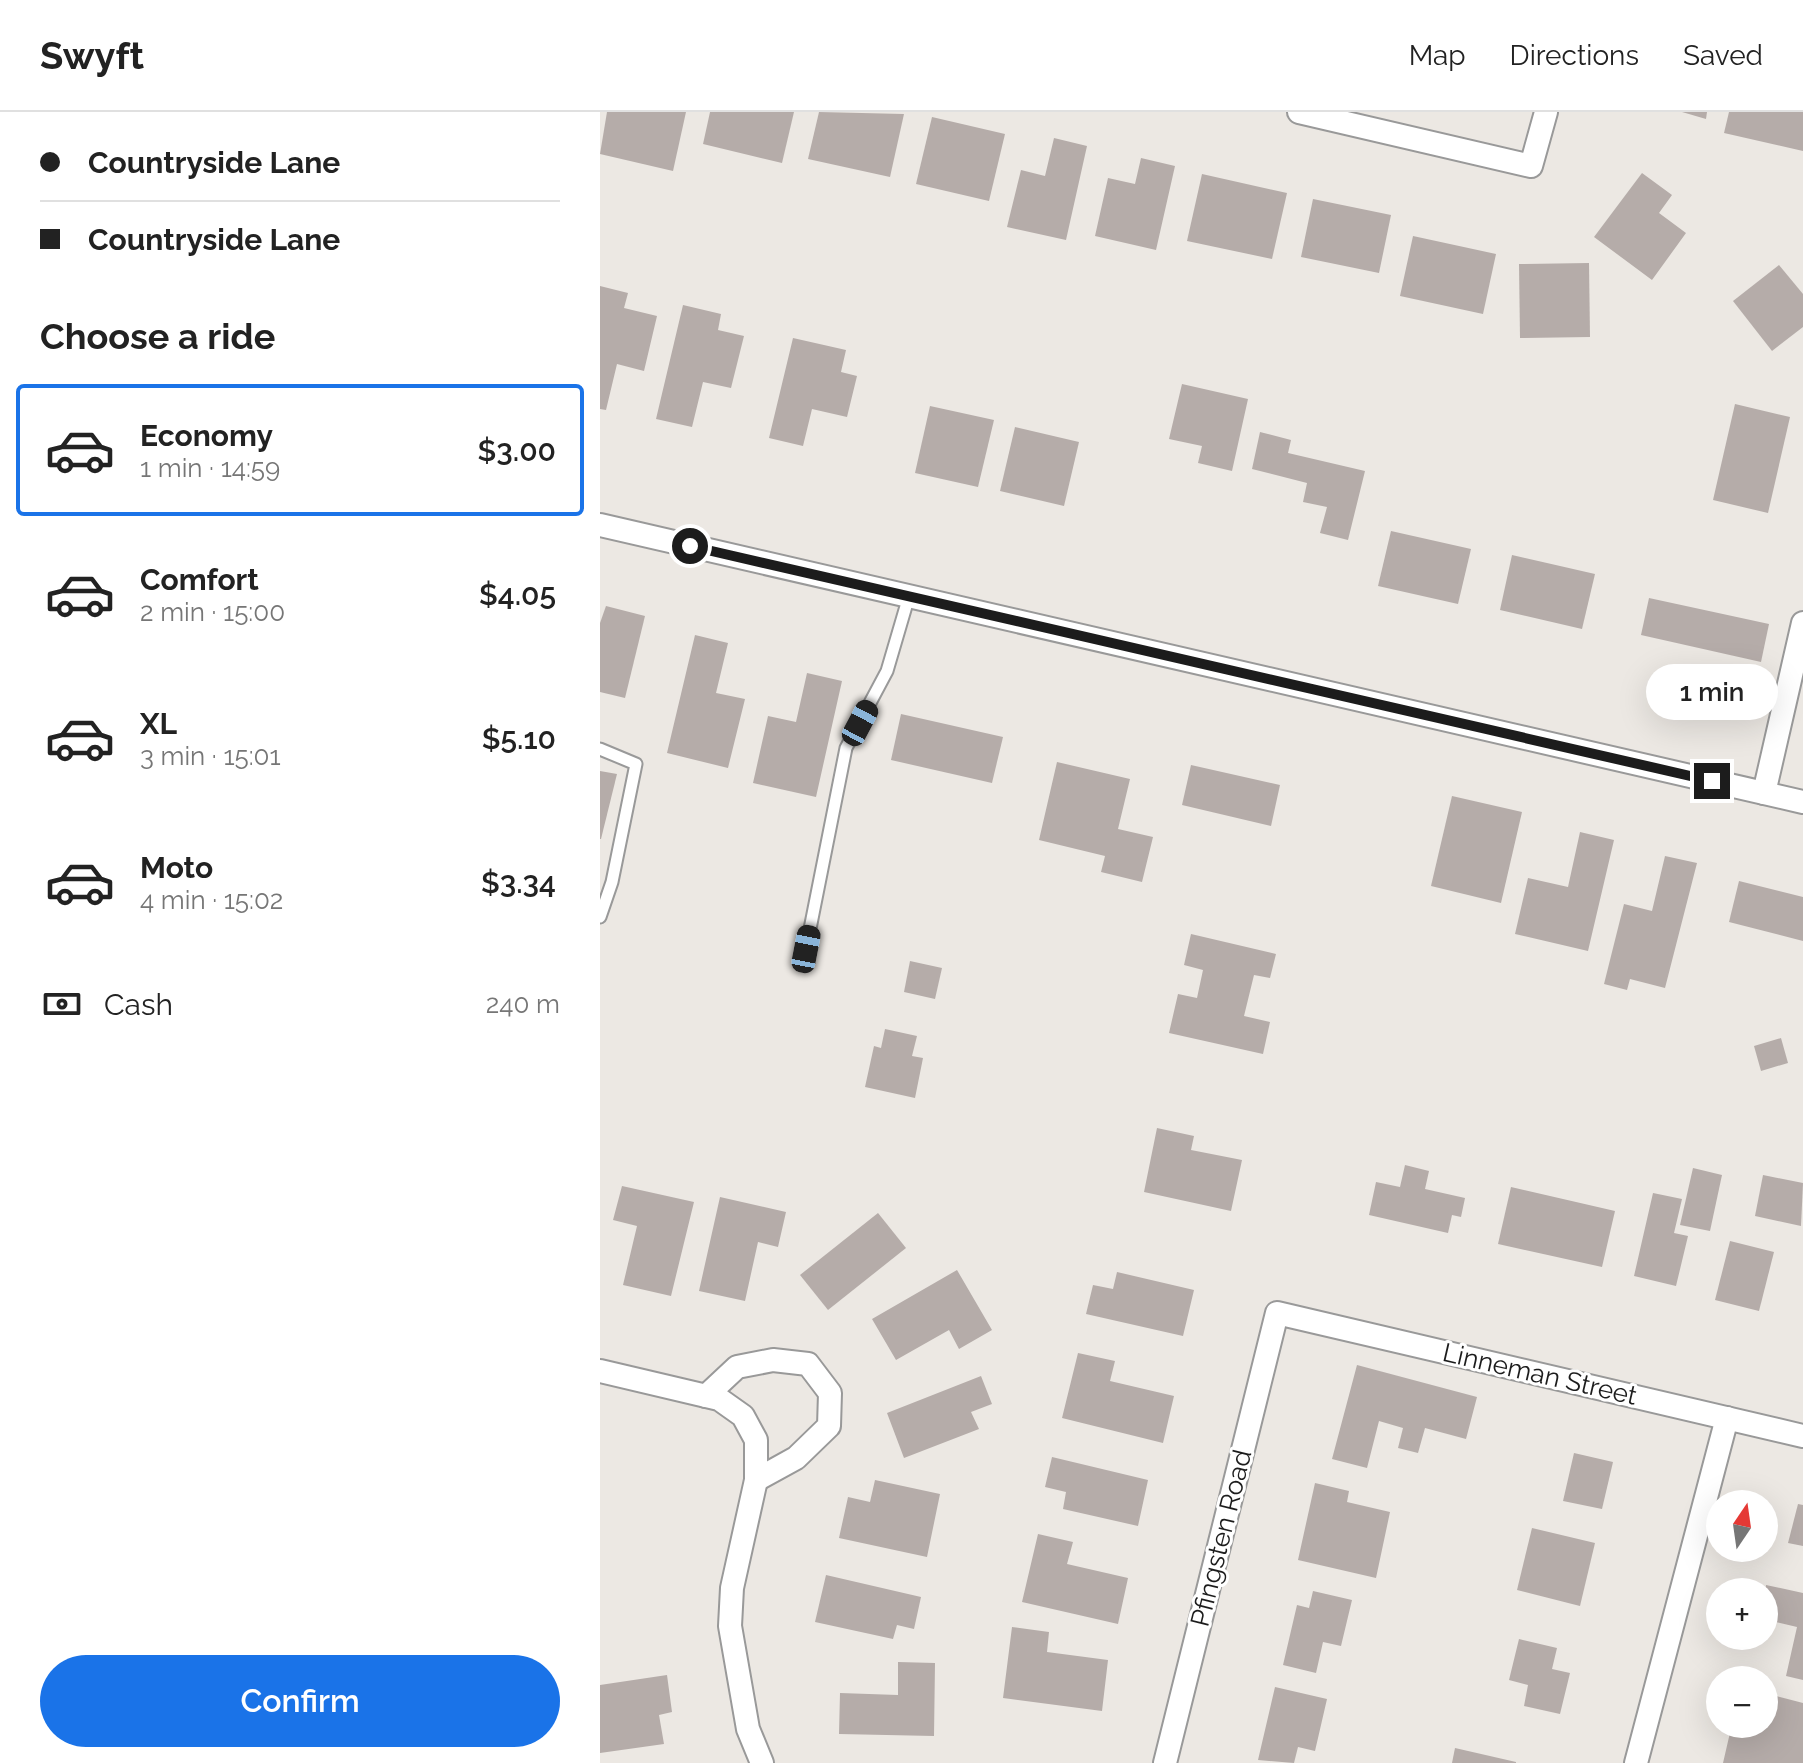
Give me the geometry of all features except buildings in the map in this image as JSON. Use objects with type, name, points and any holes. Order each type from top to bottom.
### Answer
[{"type":"street","points":[[1299,112],[1531,166],[1546,112]]},
{"type":"street","points":[[600,525],[1803,802]]},
{"type":"street","points":[[1764,793],[1803,623]]},
{"type":"street","name":"Linneman Street","points":[[1277,1313],[1803,1436]]},
{"type":"street","name":"Pfingsten Road","points":[[1165,1763],[1277,1313]]},
{"type":"street","points":[[706,1396],[737,1367],[773,1360],[808,1364],[830,1393],[829,1426],[796,1458],[756,1480]]},
{"type":"street","points":[[600,1371],[719,1399],[743,1416],[756,1440],[756,1480],[732,1588],[730,1626],[748,1729],[762,1763]]},
{"type":"street","points":[[1636,1763],[1727,1418]]},
{"type":"lane","points":[[806,949],[846,748],[887,671],[909,596]]},
{"type":"lane","points":[[600,749],[636,764],[612,882],[601,908]]},
{"type":"route","points":[[690,546],[1712,781]]}]
